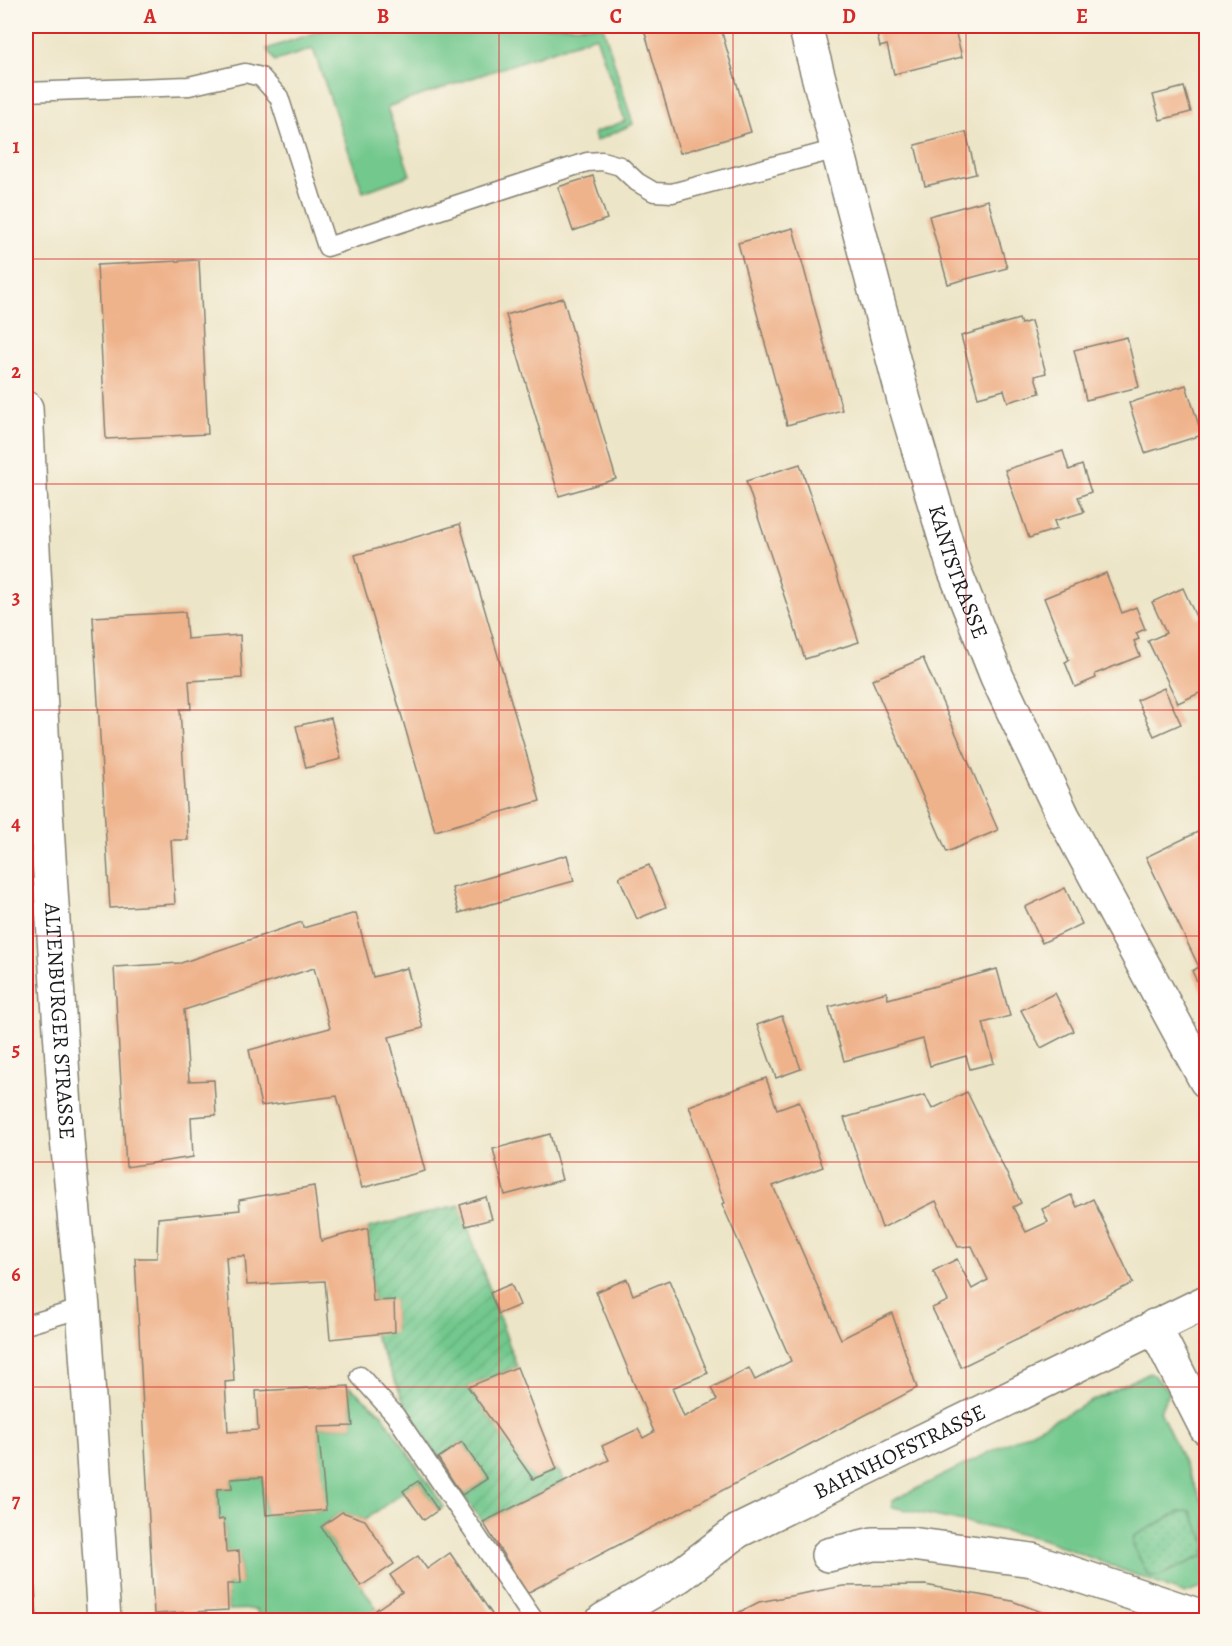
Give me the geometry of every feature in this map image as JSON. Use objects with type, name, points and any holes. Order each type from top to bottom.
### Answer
[{"type":"street","name":"KANTSTRASSE","points":[[805,26],[905,404],[954,569],[997,677],[1063,816],[1206,1081]]},
{"type":"street","name":"ALTENBURGER STRASSE","points":[[26,408],[46,811],[67,1139],[83,1308],[104,1620]]},
{"type":"street","name":"BAHNHOFSTRASSE","points":[[603,1620],[679,1576],[738,1531],[1206,1302]]},
{"type":"street","points":[[1154,1326],[1206,1428]]},
{"type":"street","points":[[828,1555],[873,1544],[911,1544],[1032,1560],[1206,1618]]},
{"type":"lane","points":[[26,92],[189,86],[245,73],[261,77],[279,97],[327,247],[587,162],[602,161],[620,166],[637,182],[654,192],[672,193],[837,149]]},
{"type":"lane","points":[[26,1325],[83,1308]]},
{"type":"lane","points":[[360,1376],[395,1415],[534,1620]]},
{"type":"green space","points":[[334,26],[603,26],[633,124],[596,141],[594,133],[625,121],[596,36],[387,107],[410,175],[363,192],[313,49],[275,61],[267,49]]},
{"type":"green space","points":[[460,1205],[517,1367],[468,1387],[533,1478],[557,1469],[565,1481],[483,1522],[462,1495],[486,1479],[462,1442],[438,1458],[410,1415],[373,1332],[395,1331],[394,1301],[373,1301],[368,1228]]},
{"type":"green space","points":[[1150,1372],[1169,1391],[1160,1411],[1206,1510],[1206,1586],[1185,1594],[1042,1539],[892,1507],[892,1501]]},
{"type":"green space","points":[[349,1386],[382,1414],[444,1507],[438,1510],[418,1481],[365,1520],[342,1512],[321,1527],[377,1609],[361,1620],[352,1620],[348,1615],[339,1620],[258,1620],[257,1609],[228,1610],[227,1584],[241,1583],[239,1552],[226,1552],[224,1519],[218,1520],[217,1489],[232,1488],[231,1479],[263,1477],[266,1515],[325,1510],[318,1427],[353,1426]]},
{"type":"green space","points":[[1191,1511],[1206,1543],[1205,1555],[1157,1577],[1148,1575],[1133,1545],[1134,1536],[1179,1512]]},
{"type":"building","points":[[171,26],[192,26],[173,33]]},
{"type":"building","points":[[643,26],[720,26],[751,132],[680,153]]},
{"type":"building","points":[[875,26],[954,26],[962,57],[894,74],[887,45],[880,47]]},
{"type":"building","points":[[1184,87],[1191,112],[1160,120],[1153,95]]},
{"type":"building","points":[[966,132],[976,174],[925,186],[915,145]]},
{"type":"building","points":[[593,176],[607,219],[573,231],[558,187]]},
{"type":"building","points":[[988,200],[1007,268],[948,284],[929,216]]},
{"type":"building","points":[[793,228],[842,410],[787,425],[738,243]]},
{"type":"building","points":[[199,260],[208,434],[106,439],[97,265]]},
{"type":"building","points":[[563,298],[616,479],[559,496],[506,315]]},
{"type":"building","points":[[1019,319],[1021,324],[1031,321],[1046,373],[1035,376],[1040,393],[1008,402],[1004,390],[978,397],[961,336]]},
{"type":"building","points":[[1127,337],[1139,387],[1086,400],[1074,350]]},
{"type":"building","points":[[1186,385],[1202,435],[1145,453],[1129,403]]},
{"type":"building","points":[[1063,451],[1069,470],[1082,465],[1091,492],[1078,497],[1084,512],[1054,521],[1057,529],[1029,538],[1005,470]]},
{"type":"building","points":[[800,464],[859,642],[805,659],[746,481]]},
{"type":"building","points":[[460,524],[540,801],[435,831],[355,555]]},
{"type":"building","points":[[1106,573],[1122,613],[1136,607],[1145,629],[1136,633],[1139,639],[1134,641],[1140,656],[1095,674],[1096,678],[1075,687],[1065,662],[1069,660],[1044,598]]},
{"type":"building","points":[[1183,588],[1197,619],[1205,614],[1206,690],[1178,703],[1148,641],[1166,633],[1152,602]]},
{"type":"building","points":[[185,612],[187,639],[240,635],[242,678],[189,681],[191,709],[180,709],[188,840],[171,840],[175,904],[110,908],[93,617]]},
{"type":"building","points":[[923,658],[998,830],[947,852],[872,680]]},
{"type":"building","points":[[1164,688],[1181,724],[1154,736],[1137,700]]},
{"type":"building","points":[[331,718],[341,759],[306,768],[296,726]]},
{"type":"building","points":[[1206,828],[1206,1000],[1192,971],[1199,967],[1146,857]]},
{"type":"building","points":[[567,855],[574,881],[459,913],[452,888]]},
{"type":"building","points":[[649,865],[666,907],[637,919],[619,877]]},
{"type":"building","points":[[1065,888],[1082,924],[1042,943],[1025,907]]},
{"type":"building","points":[[356,913],[373,977],[407,968],[423,1028],[389,1037],[425,1171],[362,1188],[337,1096],[261,1106],[249,1050],[330,1028],[314,968],[184,1010],[189,1081],[214,1080],[216,1115],[191,1117],[193,1157],[126,1167],[114,967],[181,963],[302,922],[303,928]]},
{"type":"building","points":[[997,969],[1010,1016],[983,1023],[994,1063],[970,1069],[966,1056],[930,1066],[923,1039],[844,1061],[829,1007],[887,992],[888,999]]},
{"type":"building","points":[[1055,993],[1074,1031],[1041,1048],[1021,1010]]},
{"type":"building","points":[[782,1016],[801,1069],[776,1078],[757,1025]]},
{"type":"building","points":[[766,1078],[777,1109],[799,1101],[823,1167],[773,1186],[841,1339],[892,1313],[917,1388],[527,1593],[483,1522],[609,1460],[602,1446],[638,1429],[643,1438],[654,1432],[596,1292],[627,1279],[633,1295],[669,1280],[708,1373],[672,1388],[684,1417],[717,1400],[711,1388],[749,1368],[755,1380],[791,1361],[722,1204],[725,1203],[689,1106]]},
{"type":"building","points":[[967,1092],[1021,1203],[1013,1207],[1026,1232],[1048,1222],[1042,1209],[1071,1195],[1077,1207],[1093,1199],[1133,1283],[961,1367],[932,1308],[948,1301],[933,1271],[957,1259],[972,1289],[988,1280],[972,1246],[958,1247],[936,1201],[882,1228],[844,1118],[925,1095],[932,1109]]},
{"type":"building","points":[[550,1134],[562,1180],[505,1195],[493,1149]]},
{"type":"building","points":[[314,1186],[321,1241],[368,1228],[373,1301],[394,1300],[395,1332],[330,1339],[325,1281],[247,1285],[245,1256],[226,1257],[234,1381],[225,1382],[228,1432],[258,1430],[256,1391],[349,1386],[353,1426],[318,1427],[326,1510],[266,1515],[263,1477],[231,1479],[232,1488],[217,1489],[218,1520],[224,1519],[226,1552],[239,1551],[241,1584],[227,1584],[228,1610],[154,1614],[135,1258],[157,1258],[158,1218],[240,1210],[239,1200]]},
{"type":"building","points":[[486,1197],[492,1219],[466,1226],[460,1205]]},
{"type":"building","points":[[511,1284],[520,1305],[498,1314],[490,1293]]},
{"type":"building","points":[[517,1367],[557,1469],[533,1479],[468,1387]]},
{"type":"building","points":[[462,1442],[487,1479],[462,1495],[438,1458]]},
{"type":"building","points":[[26,1454],[29,1479],[26,1479]]},
{"type":"building","points":[[418,1481],[438,1510],[424,1520],[403,1491]]},
{"type":"building","points":[[342,1512],[365,1520],[394,1564],[361,1586],[321,1527]]},
{"type":"building","points":[[32,1535],[37,1620],[26,1620],[26,1536]]},
{"type":"building","points":[[450,1553],[492,1614],[482,1620],[361,1620],[402,1592],[390,1575],[418,1556],[427,1569]]},
{"type":"building","points":[[925,1585],[1012,1601],[1063,1620],[724,1620],[759,1602],[843,1586]]},
{"type":"building","points":[[348,1615],[352,1620],[339,1620]]}]
